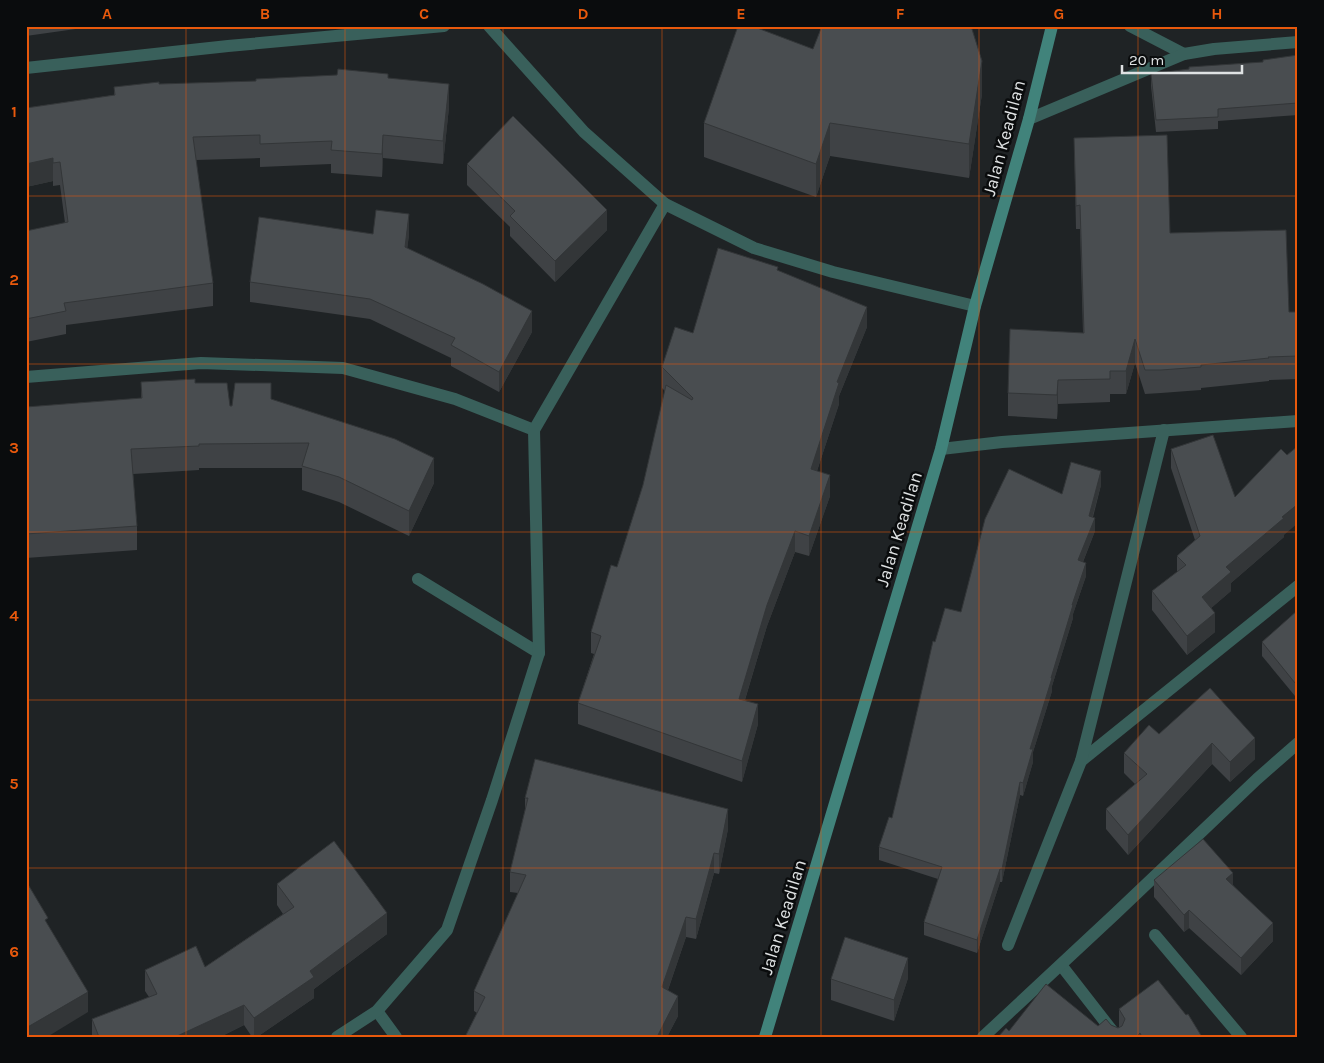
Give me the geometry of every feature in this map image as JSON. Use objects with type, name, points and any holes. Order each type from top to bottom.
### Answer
[{"type":"main road","name":"Jalan Keadilan","points":[[765,1037],[942,449],[975,306],[1028,119],[1052,26]]},
{"type":"street","points":[[26,68],[228,46],[444,26]]},
{"type":"street","points":[[489,26],[584,132],[665,204],[754,248],[833,272],[975,306]]},
{"type":"street","points":[[1130,26],[1184,54]]},
{"type":"street","points":[[1028,119],[1184,54],[1214,49],[1298,42]]},
{"type":"street","points":[[337,1037],[377,1011],[447,930],[492,800],[539,653],[534,430],[665,204]]},
{"type":"street","points":[[26,377],[201,363],[343,368],[455,399],[534,430]]},
{"type":"street","points":[[942,449],[1002,442],[1298,421]]},
{"type":"street","points":[[1008,945],[1081,761],[1164,430]]},
{"type":"street","points":[[418,579],[539,653]]},
{"type":"street","points":[[1081,761],[1298,586]]},
{"type":"street","points":[[983,1037],[1298,743]]},
{"type":"street","points":[[1155,934],[1241,1037]]},
{"type":"street","points":[[1061,965],[1117,1037]]},
{"type":"street","points":[[377,1011],[396,1037]]},
{"type":"building","points":[[738,26],[752,26],[813,49],[822,26],[971,26],[982,61],[969,144],[830,123],[816,164],[704,123]]},
{"type":"building","points":[[1298,55],[1298,103],[1218,109],[1218,117],[1156,120],[1151,74],[1189,69],[1189,67],[1263,62],[1263,60]]},
{"type":"building","points":[[338,69],[388,74],[388,78],[449,84],[443,141],[383,135],[382,154],[331,150],[332,141],[260,144],[260,135],[193,137],[213,283],[64,303],[66,311],[26,319],[26,231],[68,222],[60,162],[53,163],[53,158],[26,164],[26,108],[115,95],[114,87],[159,82],[159,84],[256,81],[256,79],[337,75]]},
{"type":"building","points":[[513,116],[607,210],[555,261],[510,216],[515,211],[467,164]]},
{"type":"building","points":[[1167,135],[1170,233],[1286,230],[1289,312],[1298,312],[1298,356],[1268,357],[1201,365],[1201,367],[1145,370],[1135,339],[1126,371],[1110,371],[1110,379],[1058,380],[1057,395],[1008,393],[1010,329],[1084,333],[1080,205],[1076,206],[1074,138]]},
{"type":"building","points":[[376,210],[409,214],[405,247],[483,284],[532,311],[499,372],[451,345],[455,338],[370,299],[250,282],[259,217],[373,234]]},
{"type":"building","points":[[718,248],[778,267],[777,270],[867,307],[837,382],[839,383],[811,469],[830,475],[809,536],[795,531],[767,605],[739,699],[758,704],[742,761],[578,703],[601,636],[591,632],[611,565],[617,567],[643,485],[666,385],[692,400],[693,398],[662,367],[675,327],[693,333]]},
{"type":"building","points":[[195,379],[195,383],[227,383],[230,406],[232,406],[235,383],[271,383],[271,399],[395,439],[434,458],[409,511],[339,477],[302,466],[309,443],[199,444],[199,446],[131,449],[137,526],[26,534],[26,407],[142,398],[141,382]]},
{"type":"building","points":[[1213,435],[1235,497],[1281,449],[1287,455],[1298,446],[1298,504],[1226,567],[1231,572],[1202,597],[1215,613],[1187,636],[1152,591],[1186,565],[1177,556],[1200,536],[1171,449]]},
{"type":"building","points":[[1071,462],[1101,471],[1089,516],[1095,518],[1078,560],[1086,563],[1030,749],[1033,749],[1023,783],[1020,782],[1002,869],[1000,869],[977,940],[924,922],[942,867],[879,847],[889,817],[892,818],[933,641],[935,642],[945,608],[961,612],[985,519],[1009,469],[1062,494]]},
{"type":"building","points":[[1298,610],[1298,681],[1295,683],[1262,642]]},
{"type":"building","points":[[1210,688],[1255,738],[1230,762],[1212,743],[1128,835],[1106,809],[1147,774],[1124,753],[1149,725],[1159,734]]},
{"type":"building","points":[[535,759],[728,809],[719,854],[714,853],[696,919],[686,917],[662,987],[678,996],[657,1037],[465,1037],[485,997],[474,991],[526,875],[510,872],[528,798],[525,798]]},
{"type":"building","points":[[1203,839],[1233,873],[1226,879],[1273,923],[1241,958],[1189,910],[1184,915],[1154,880]]},
{"type":"building","points":[[334,841],[387,913],[310,971],[314,977],[254,1018],[244,1005],[175,1037],[99,1037],[92,1019],[157,994],[145,970],[196,946],[205,967],[294,907],[277,884]]},
{"type":"building","points":[[26,881],[48,918],[45,920],[88,992],[26,1028]]},
{"type":"building","points":[[845,937],[908,958],[894,1000],[831,979]]},
{"type":"building","points":[[1158,980],[1186,1015],[1188,1014],[1202,1037],[1142,1037],[1140,1033],[1136,1037],[998,1037],[1006,1028],[1009,1031],[1046,984],[1098,1026],[1106,1019],[1111,1025],[1118,1028],[1122,1026],[1125,1019],[1119,1009]]}]
